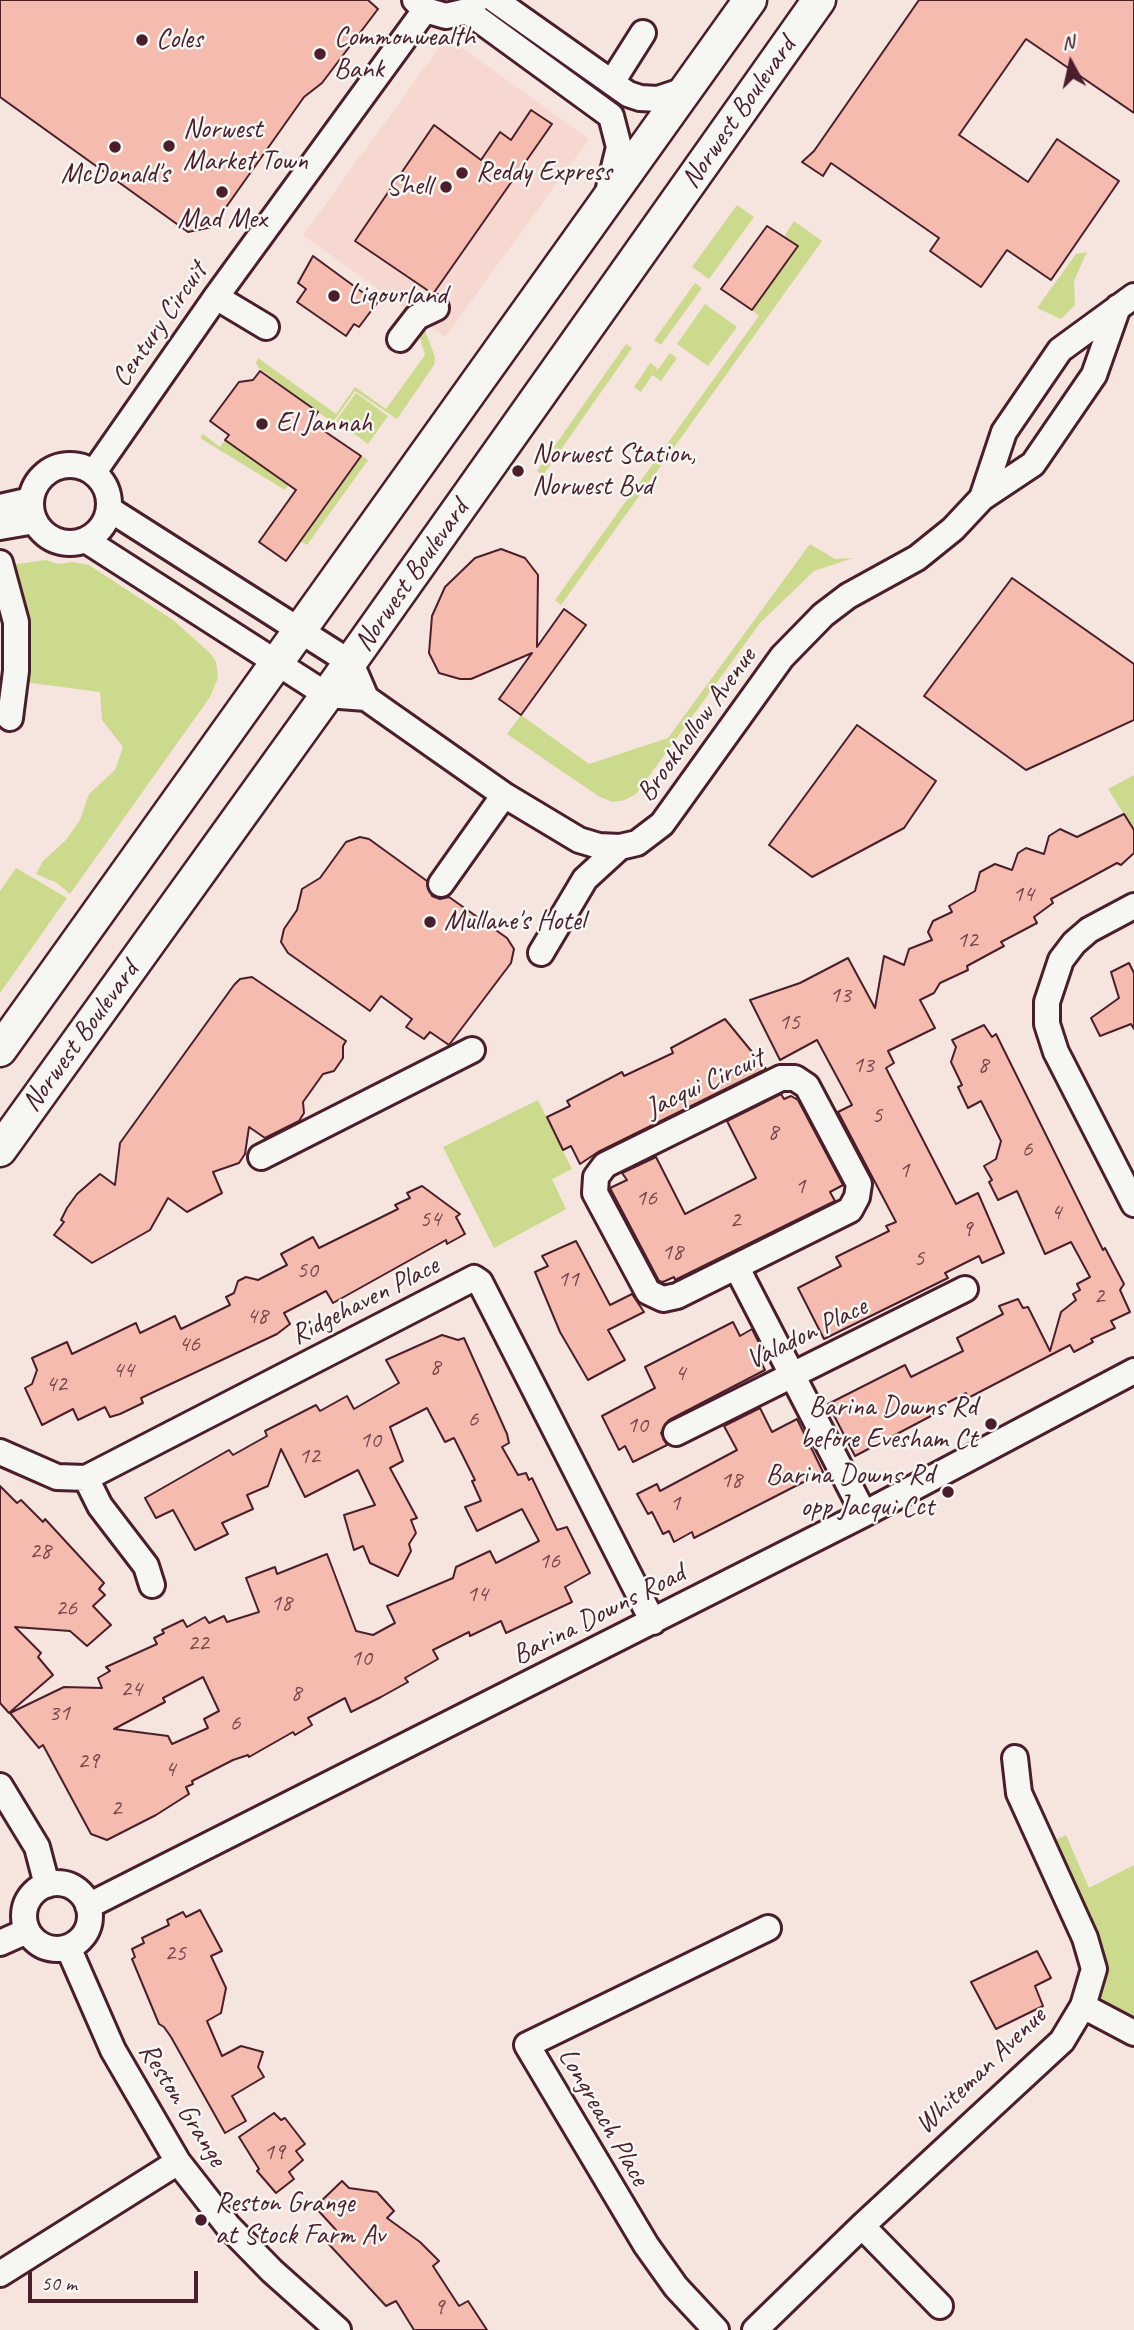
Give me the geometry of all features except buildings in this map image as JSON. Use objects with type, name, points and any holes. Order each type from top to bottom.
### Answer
[{"type":"main road","name":"Norwest Boulevard","points":[[0,1050],[750,0]]},
{"type":"main road","name":"Norwest Boulevard","points":[[0,1150],[351,663],[820,0]]},
{"type":"street","points":[[495,0],[628,94],[658,99],[685,90]]},
{"type":"street","points":[[420,5],[446,16],[472,5],[611,117],[615,127],[618,155],[602,209]]},
{"type":"street","name":"Century Circuit","points":[[94,472],[420,5]]},
{"type":"street","points":[[611,82],[643,33]]},
{"type":"street","points":[[216,297],[266,327]]},
{"type":"street","name":"Brookhollow Avenue","points":[[982,498],[1004,432],[1060,350],[1126,302]]},
{"type":"street","name":"Brookhollow Avenue","points":[[620,847],[650,836],[667,819],[801,635],[848,596],[935,545],[982,498],[1034,464],[1094,376],[1126,302]]},
{"type":"street","points":[[400,339],[417,317],[436,307]]},
{"type":"street","points":[[87,541],[100,529],[109,509],[108,494],[94,472],[72,464],[57,466],[40,478],[33,510],[53,538],[87,541],[327,695],[366,698],[504,795],[579,840],[599,846],[620,847]]},
{"type":"street","points":[[0,507],[33,510]]},
{"type":"street","points":[[109,509],[351,663],[366,698]]},
{"type":"street","points":[[0,527],[33,510]]},
{"type":"street","points":[[0,563],[16,621],[16,671],[10,718]]},
{"type":"street","points":[[442,884],[504,795]]},
{"type":"street","points":[[541,953],[585,879],[620,847]]},
{"type":"street","points":[[1134,906],[1089,930],[1074,943],[1061,960],[1047,1002],[1047,1024],[1056,1052],[1134,1204]]},
{"type":"street","points":[[261,1157],[472,1050]]},
{"type":"street","name":"Jacqui Circuit","points":[[781,1078],[795,1079],[807,1086],[859,1184],[857,1197],[850,1210],[737,1268],[677,1296],[663,1299],[648,1292],[595,1193],[596,1177],[605,1165],[781,1078]]},
{"type":"street","points":[[737,1268],[864,1514]]},
{"type":"street","name":"Ridgehaven Place","points":[[86,1478],[474,1278],[480,1282],[653,1622]]},
{"type":"street","name":"Valadon Place","points":[[676,1433],[965,1289]]},
{"type":"street","name":"Barina Downs Road","points":[[88,1906],[653,1622],[1134,1371]]},
{"type":"street","points":[[0,1452],[57,1477],[86,1478],[100,1506],[146,1566],[152,1585]]},
{"type":"street","name":"Whiteman Avenue","points":[[755,2330],[862,2226],[1062,2042],[1083,2006],[1094,1969],[1085,1938],[1019,1793],[1015,1758]]},
{"type":"street","points":[[0,1786],[37,1847],[47,1885]]},
{"type":"street","points":[[57,1883],[76,1890],[88,1906],[88,1926],[77,1942],[68,1947],[58,1949],[40,1945],[27,1931],[24,1908],[29,1898],[47,1885],[57,1883]]},
{"type":"street","name":"Longreach Place","points":[[716,2330],[676,2287],[646,2245],[527,2045],[768,1928]]},
{"type":"street","points":[[0,1943],[27,1931]]},
{"type":"street","name":"Reston Grange","points":[[68,1947],[113,2050],[178,2162],[228,2226],[338,2330]]},
{"type":"street","points":[[1083,2006],[1134,2033]]},
{"type":"street","points":[[0,2274],[23,2257],[178,2162]]},
{"type":"street","points":[[862,2226],[940,2306]]},
{"type":"shaded area","name":"Shell","points":[[447,37],[589,139],[445,337],[303,235]]},
{"type":"green space","points":[[737,205],[754,217],[709,279],[692,267]]},
{"type":"green space","points":[[794,221],[822,241],[561,605],[555,600],[759,316],[752,310],[798,247],[784,237]]},
{"type":"green space","points":[[1087,252],[1074,281],[1075,305],[1061,319],[1037,308],[1076,254]]},
{"type":"green space","points":[[695,283],[702,288],[661,345],[654,340]]},
{"type":"green space","points":[[705,304],[737,327],[708,366],[677,344]]},
{"type":"green space","points":[[424,328],[435,357],[434,365],[397,419],[355,391],[285,490],[200,438],[203,434],[220,447],[225,440],[284,481],[329,420],[259,368],[256,363],[258,358],[336,414],[355,387],[386,409],[425,355],[419,335]]},
{"type":"green space","points":[[626,344],[632,348],[543,475],[537,471]]},
{"type":"green space","points":[[670,353],[677,358],[661,381],[652,375],[641,392],[634,387],[650,363],[657,368],[656,372]]},
{"type":"green space","points":[[356,393],[388,416],[368,444],[336,421]]},
{"type":"green space","points":[[362,456],[368,460],[307,545],[301,542]]},
{"type":"green space","points":[[810,544],[835,559],[853,558],[814,571],[760,623],[636,794],[613,802],[600,797],[507,734],[521,715],[589,764],[668,738]]},
{"type":"green space","points":[[46,560],[58,564],[73,562],[89,565],[173,620],[210,653],[216,662],[218,678],[210,697],[70,894],[57,883],[36,874],[43,861],[66,840],[80,820],[89,794],[115,770],[123,747],[102,720],[100,692],[24,682],[11,565]]},
{"type":"green space","points":[[1134,775],[1134,830],[1108,789]]},
{"type":"green space","points":[[16,868],[67,898],[0,993],[0,891]]},
{"type":"green space","points":[[538,1100],[572,1169],[552,1179],[566,1209],[494,1248],[443,1147]]},
{"type":"green space","points":[[1066,1835],[1089,1888],[1134,1865],[1134,2020],[1096,2001],[1049,1843]]},
{"type":"place","name":"Coles","points":[[142,40]]},
{"type":"place","name":"Commonwealth Bank","points":[[320,54]]},
{"type":"place","name":"Norwest Market Town","points":[[169,146]]},
{"type":"place","name":"McDonald's","points":[[115,147]]},
{"type":"place","name":"Reddy Express","points":[[462,173]]},
{"type":"place","name":"Shell","points":[[446,187]]},
{"type":"place","name":"Mad Mex","points":[[222,192]]},
{"type":"place","name":"Liqourland","points":[[334,296]]},
{"type":"place","name":"El Jannah","points":[[262,424]]},
{"type":"place","name":"Norwest Station, Norwest Bvd","points":[[518,471]]},
{"type":"place","name":"Mullane's Hotel","points":[[430,922]]},
{"type":"place","name":"Barina Downs Rd before Evesham Ct","points":[[991,1424]]},
{"type":"place","name":"Barina Downs Rd opp Jacqui Cct","points":[[948,1492]]},
{"type":"place","name":"Reston Grange at Stock Farm Av","points":[[201,2220]]}]
